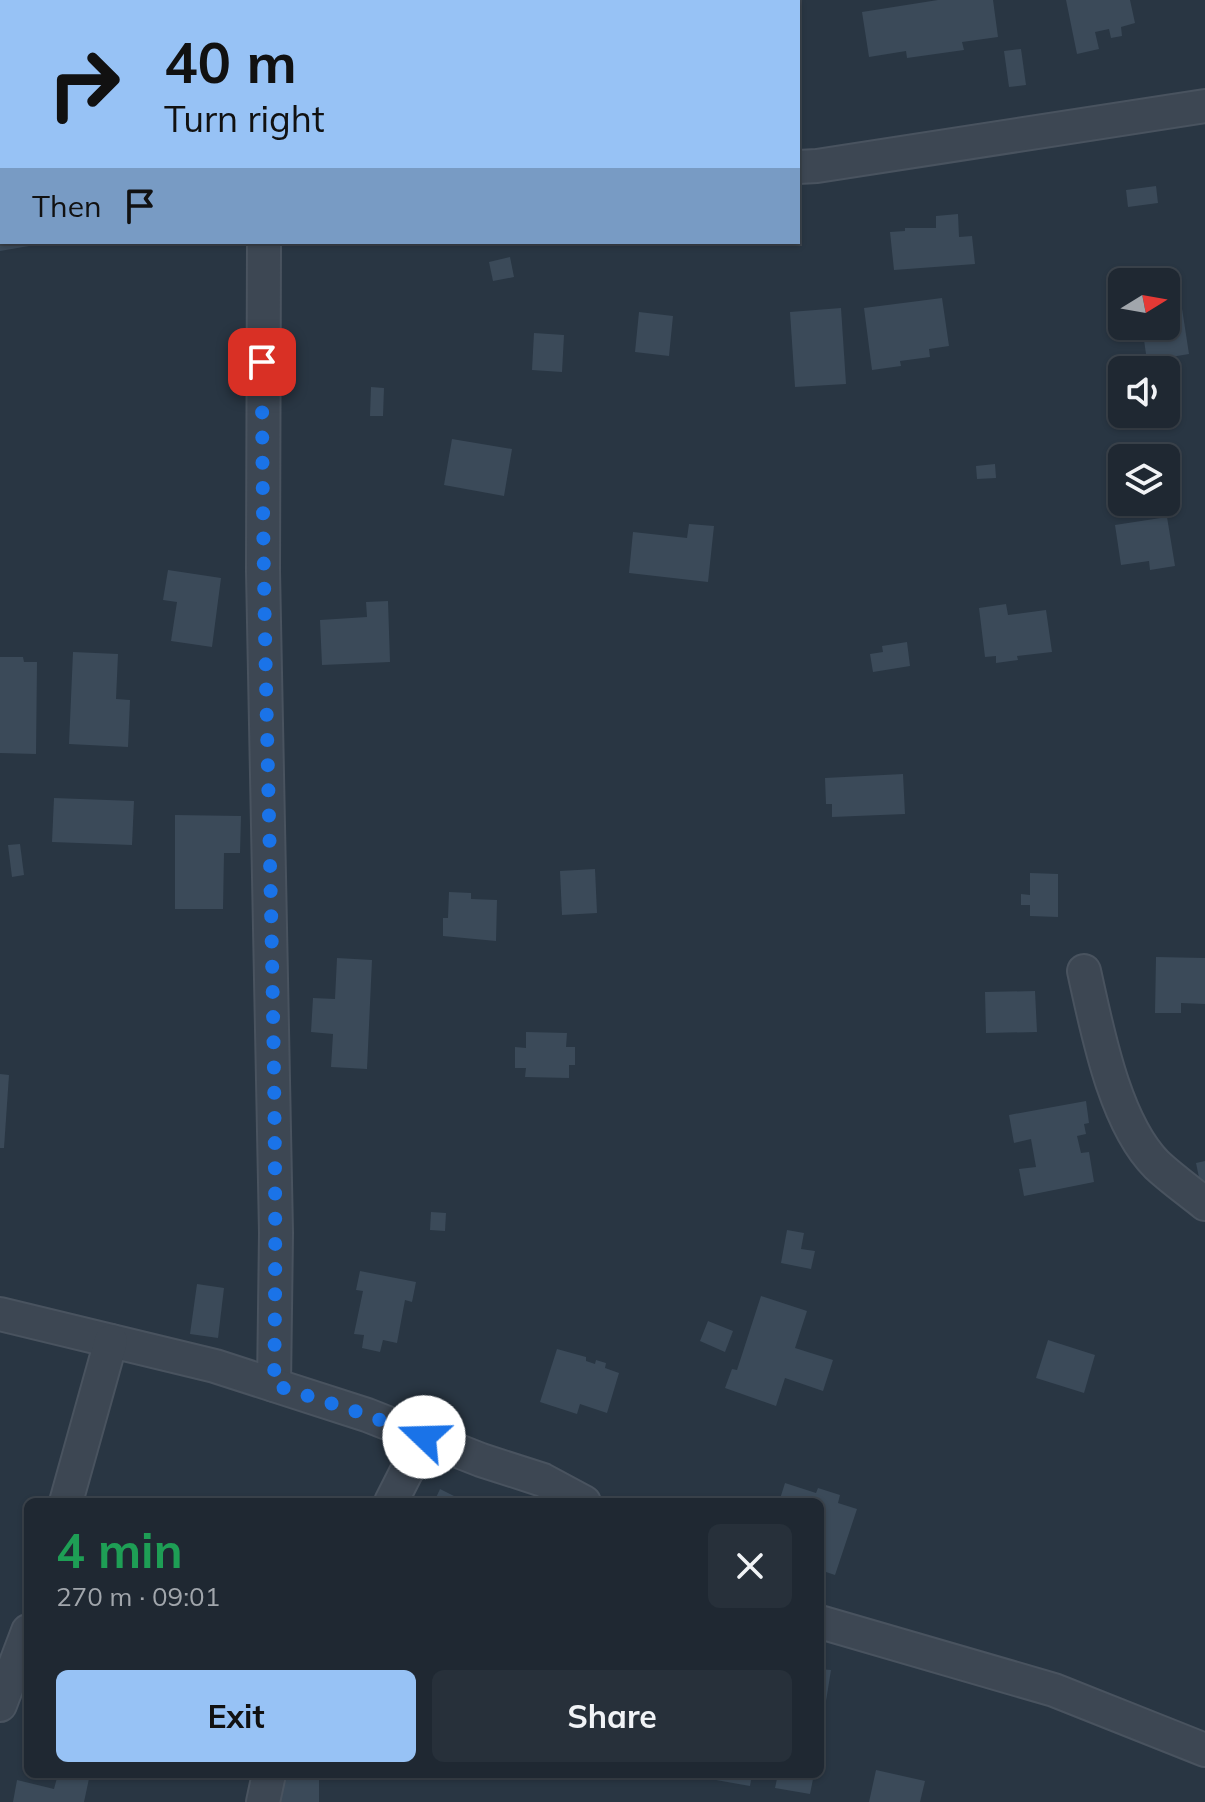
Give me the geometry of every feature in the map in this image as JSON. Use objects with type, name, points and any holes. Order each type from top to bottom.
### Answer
[{"type":"street","points":[[800,167],[1205,106]]},
{"type":"street","points":[[264,244],[262,556],[276,1233],[274,1385]]},
{"type":"street","points":[[1084,971],[1104,1058],[1133,1132],[1156,1164],[1205,1204]]},
{"type":"street","points":[[0,1314],[215,1366],[367,1415],[543,1480],[577,1498]]},
{"type":"street","points":[[67,1498],[111,1341]]},
{"type":"street","points":[[393,1498],[424,1437]]},
{"type":"street","points":[[824,1623],[1054,1690],[1205,1750]]},
{"type":"street","points":[[0,1705],[24,1642]]},
{"type":"street","points":[[263,1802],[268,1778]]},
{"type":"building","points":[[938,0],[993,0],[998,37],[962,42],[964,50],[907,58],[906,51],[869,57],[862,12]]},
{"type":"building","points":[[1066,0],[1130,0],[1135,23],[1121,27],[1122,36],[1111,38],[1109,29],[1095,32],[1099,49],[1077,54]]},
{"type":"building","points":[[1021,49],[1026,85],[1009,87],[1004,51]]},
{"type":"building","points":[[1156,186],[1158,203],[1128,207],[1126,190]]},
{"type":"building","points":[[958,214],[959,237],[972,236],[975,264],[894,270],[890,232],[905,231],[905,228],[936,228],[936,216]]},
{"type":"building","points":[[0,244],[29,244],[29,246],[0,251]]},
{"type":"building","points":[[510,257],[514,277],[493,281],[489,262]]},
{"type":"building","points":[[942,298],[949,346],[929,349],[930,357],[900,361],[901,366],[872,370],[864,308]]},
{"type":"building","points":[[1180,302],[1189,354],[1146,356],[1144,340],[1180,340]]},
{"type":"building","points":[[841,308],[846,384],[795,387],[790,312]]},
{"type":"building","points":[[639,312],[673,316],[669,356],[635,352]]},
{"type":"building","points":[[534,333],[564,335],[562,372],[532,370]]},
{"type":"building","points":[[371,387],[384,388],[383,416],[370,416]]},
{"type":"building","points":[[452,439],[512,449],[504,496],[444,485]]},
{"type":"building","points":[[995,464],[996,478],[977,479],[976,466]]},
{"type":"building","points":[[1167,517],[1175,566],[1150,570],[1149,561],[1121,565],[1115,525]]},
{"type":"building","points":[[689,524],[714,526],[708,582],[629,573],[633,532],[687,538]]},
{"type":"building","points":[[168,570],[221,578],[212,647],[171,641],[177,602],[163,600]]},
{"type":"building","points":[[388,601],[390,662],[322,665],[320,620],[367,617],[366,602]]},
{"type":"building","points":[[1006,604],[1008,615],[1046,610],[1052,652],[1017,656],[1018,660],[996,663],[996,656],[985,657],[979,608]]},
{"type":"building","points":[[907,642],[910,666],[873,672],[870,654],[883,652],[882,646]]},
{"type":"building","points":[[73,652],[118,654],[116,699],[130,700],[128,747],[69,744]]},
{"type":"building","points":[[0,657],[23,657],[24,662],[37,662],[36,754],[0,753]]},
{"type":"building","points":[[903,774],[905,814],[832,817],[832,804],[826,804],[825,778]]},
{"type":"building","points":[[54,798],[134,801],[132,845],[52,842]]},
{"type":"building","points":[[175,815],[241,816],[240,853],[224,853],[223,909],[175,909]]},
{"type":"building","points":[[20,844],[24,875],[12,877],[8,845]]},
{"type":"building","points":[[595,869],[597,913],[562,915],[560,871]]},
{"type":"building","points":[[1030,873],[1058,874],[1058,917],[1030,916],[1030,905],[1021,905],[1021,894],[1030,895]]},
{"type":"building","points":[[449,892],[471,893],[471,899],[497,900],[496,941],[443,936],[443,918],[448,918]]},
{"type":"building","points":[[1156,957],[1205,958],[1205,1004],[1181,1003],[1181,1013],[1155,1013]]},
{"type":"building","points":[[337,958],[372,960],[367,1069],[331,1067],[333,1034],[311,1032],[313,998],[335,999]]},
{"type":"building","points":[[1035,991],[1037,1032],[986,1033],[985,992]]},
{"type":"building","points":[[526,1032],[567,1033],[566,1047],[575,1047],[575,1065],[569,1065],[569,1078],[525,1077],[526,1068],[515,1068],[515,1047],[526,1048]]},
{"type":"building","points":[[0,1074],[9,1075],[4,1148],[0,1148]]},
{"type":"building","points":[[1086,1101],[1089,1123],[1084,1124],[1086,1134],[1077,1136],[1081,1153],[1089,1152],[1094,1182],[1024,1196],[1019,1169],[1036,1167],[1031,1139],[1014,1143],[1009,1115]]},
{"type":"building","points":[[1205,1161],[1205,1186],[1201,1187],[1196,1163]]},
{"type":"building","points":[[431,1212],[446,1213],[445,1231],[430,1230]]},
{"type":"building","points":[[787,1230],[804,1233],[801,1249],[815,1251],[811,1269],[781,1263]]},
{"type":"building","points":[[360,1271],[416,1282],[412,1302],[405,1300],[397,1343],[383,1340],[380,1352],[362,1348],[364,1335],[354,1334],[363,1291],[356,1290]]},
{"type":"building","points":[[197,1284],[224,1288],[218,1338],[190,1334]]},
{"type":"building","points":[[761,1296],[807,1311],[795,1348],[833,1360],[823,1391],[785,1378],[776,1406],[725,1388],[732,1369],[737,1370]]},
{"type":"building","points":[[708,1321],[733,1331],[725,1352],[700,1341]]},
{"type":"building","points":[[1048,1340],[1095,1355],[1084,1393],[1036,1378]]},
{"type":"building","points":[[557,1349],[586,1357],[586,1361],[595,1364],[596,1360],[606,1363],[605,1368],[619,1373],[607,1413],[580,1404],[577,1414],[540,1402]]},
{"type":"building","points":[[785,1483],[816,1493],[818,1488],[840,1495],[838,1503],[857,1509],[835,1575],[824,1571],[824,1498],[780,1498]]},
{"type":"building","points":[[440,1489],[458,1498],[436,1498]]},
{"type":"building","points":[[824,1669],[831,1670],[824,1714]]},
{"type":"building","points":[[876,1770],[925,1781],[920,1802],[869,1802]]},
{"type":"building","points":[[57,1778],[89,1778],[84,1802],[13,1802],[17,1780],[54,1789]]},
{"type":"building","points":[[280,1778],[319,1778],[319,1802],[280,1802]]},
{"type":"building","points":[[716,1778],[751,1778],[750,1786]]},
{"type":"building","points":[[777,1778],[813,1778],[810,1794],[775,1788]]},
{"type":"route","points":[[262,362],[276,1233],[274,1385],[424,1437]]}]
